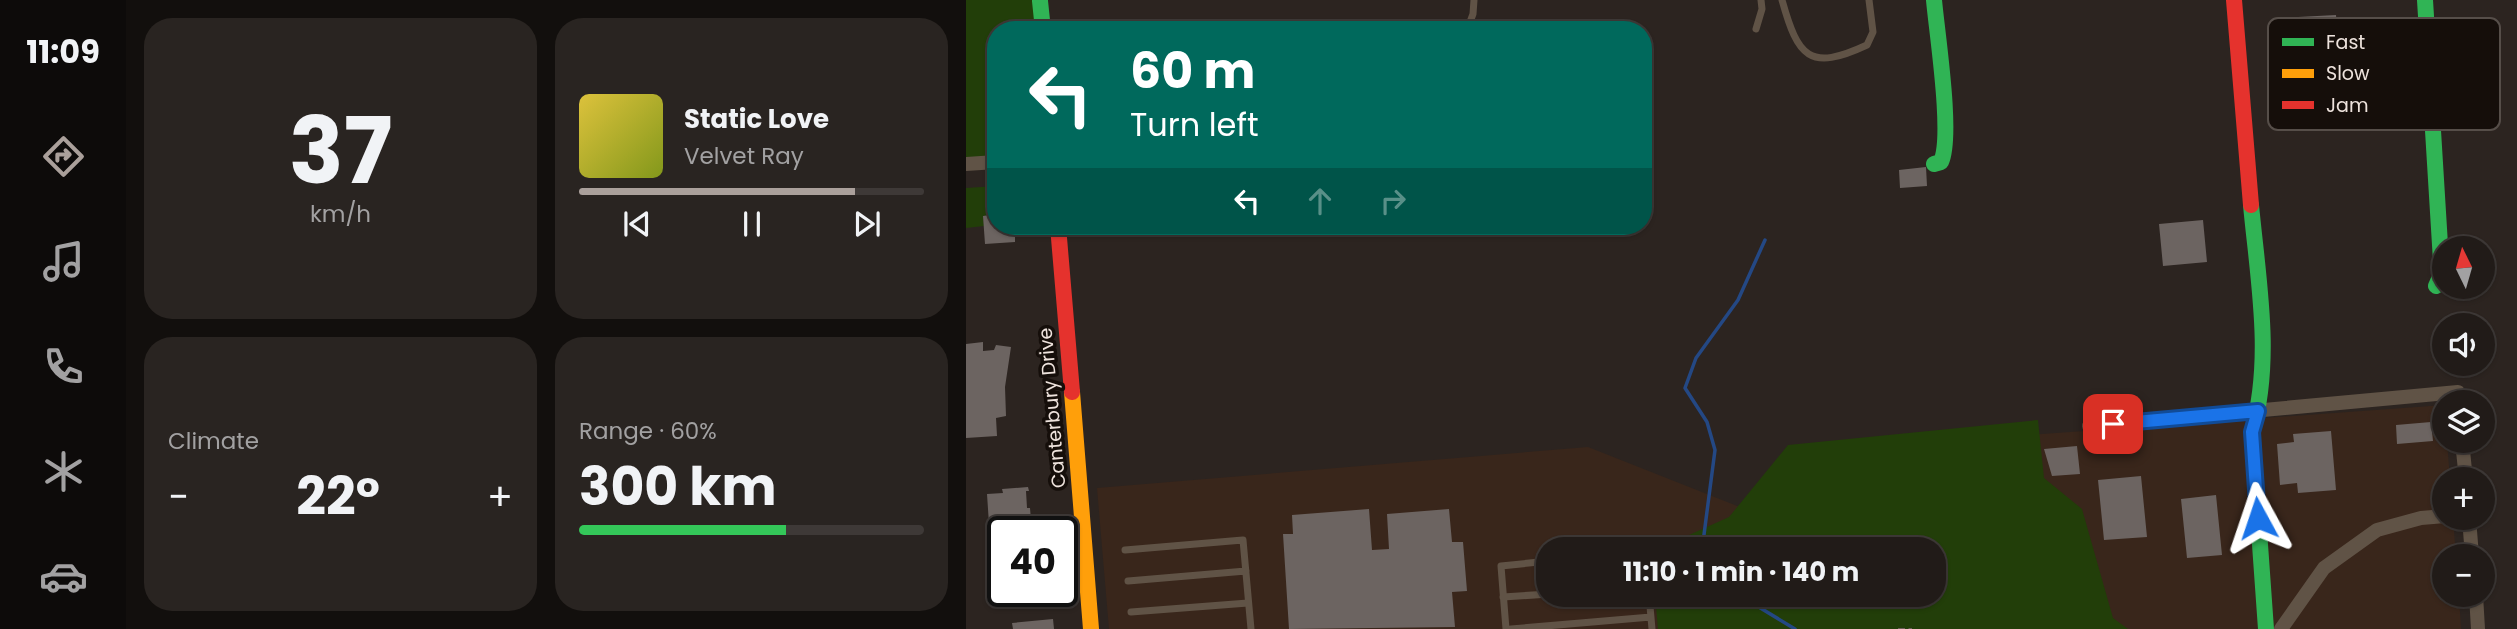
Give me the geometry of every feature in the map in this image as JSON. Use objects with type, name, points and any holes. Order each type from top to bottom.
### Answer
[{"type":"street","points":[[1034,0],[1042,0],[1043,21]]},
{"type":"street","points":[[1934,0],[1945,153],[1941,162],[1934,164]]},
{"type":"street","points":[[2234,0],[2264,356],[2258,411],[2252,432],[2266,629]]},
{"type":"street","points":[[2425,0],[2426,18]]},
{"type":"street","points":[[2433,130],[2439,236]]},
{"type":"street","points":[[966,164],[987,163]]},
{"type":"street","name":"Canterbury Drive","points":[[1059,235],[1091,629]]},
{"type":"street","points":[[2089,426],[2432,400]]},
{"type":"street","points":[[2281,629],[2324,568],[2377,530],[2432,517]]},
{"type":"street","points":[[2477,607],[2478,629]]},
{"type":"lane","points":[[1470,21],[1474,0]]},
{"type":"lane","points":[[1756,29],[1762,0]]},
{"type":"lane","points":[[1782,0],[1791,33],[1810,57],[1822,60],[1867,45],[1873,32],[1869,0]]},
{"type":"lane","points":[[1125,550],[1243,540],[1251,629]]},
{"type":"lane","points":[[1536,562],[1501,565],[1508,629],[1651,617]]},
{"type":"lane","points":[[1128,581],[1246,571]]},
{"type":"lane","points":[[1503,597],[1536,595]]},
{"type":"lane","points":[[1130,612],[1248,603]]},
{"type":"lane","points":[[1650,607],[1652,629]]},
{"type":"lane","points":[[1627,619],[1628,629]]},
{"type":"path","points":[[1898,629],[1912,629]]},
{"type":"shaded area","points":[[2432,406],[2432,453],[2448,453],[2449,467],[2432,467],[2432,530],[2454,530],[2455,544],[2432,544],[2432,607],[2460,607],[2461,629],[2111,629],[2031,496],[2029,435]]},
{"type":"shaded area","points":[[1588,447],[1816,537],[1536,537],[1536,607],[1946,607],[1946,599],[2046,629],[1109,629],[1097,488]]},
{"type":"green space","points":[[966,0],[1034,0],[1040,21],[987,21],[987,163],[966,164]]},
{"type":"green space","points":[[987,187],[987,215],[983,216],[984,226],[966,228],[966,188]]},
{"type":"green space","points":[[2038,420],[2044,478],[2082,509],[2113,618],[2128,629],[1658,629],[1656,607],[1946,607],[1946,537],[1685,537],[1729,517],[1788,445]]},
{"type":"building","points":[[2336,15],[2336,18],[2298,18]]},
{"type":"building","points":[[1926,167],[1927,186],[1900,188],[1899,170]]},
{"type":"building","points":[[987,215],[987,235],[1015,235],[1015,242],[985,244],[983,216]]},
{"type":"building","points":[[2203,220],[2207,262],[2163,266],[2159,224]]},
{"type":"building","points":[[983,342],[983,351],[994,350],[996,345],[1011,347],[1005,387],[1006,416],[996,418],[997,436],[966,438],[966,344]]},
{"type":"building","points":[[2431,422],[2432,441],[2397,444],[2396,425]]},
{"type":"building","points":[[2331,431],[2336,490],[2298,493],[2297,483],[2280,485],[2277,444],[2294,442],[2293,434]]},
{"type":"building","points":[[2077,446],[2080,474],[2052,476],[2044,449]]},
{"type":"building","points":[[2141,476],[2147,537],[2104,540],[2098,480]]},
{"type":"building","points":[[1028,487],[1027,508],[1030,508],[1031,516],[988,516],[987,494],[1003,493],[1002,489]]},
{"type":"building","points":[[2216,495],[2222,555],[2187,558],[2181,499]]},
{"type":"building","points":[[1369,509],[1372,550],[1389,549],[1387,514],[1449,509],[1452,542],[1463,542],[1467,591],[1452,592],[1455,627],[1289,629],[1283,534],[1293,534],[1292,515]]},
{"type":"building","points":[[1053,619],[1054,629],[1013,629],[1012,623]]},
{"type":"waterway","points":[[1704,537],[1715,450],[1707,422],[1685,388],[1696,358],[1738,300],[1765,240]]},
{"type":"waterway","points":[[1759,607],[1795,629]]},
{"type":"traffic: fast","points":[[1934,0],[1945,108],[1944,149],[1941,162],[1934,164]]},
{"type":"traffic: fast","points":[[2425,0],[2426,18]]},
{"type":"traffic: fast","points":[[1040,1],[1042,21]]},
{"type":"traffic: fast","points":[[2433,130],[2439,236]]},
{"type":"traffic: fast","points":[[2251,205],[2263,348],[2262,376],[2252,432],[2266,629]]},
{"type":"traffic: slow","points":[[1072,392],[1091,629]]},
{"type":"traffic: jam","points":[[2234,0],[2251,205]]},
{"type":"traffic: jam","points":[[1059,235],[1072,392]]},
{"type":"route","points":[[2113,424],[2258,411],[2252,432],[2258,518]]}]
